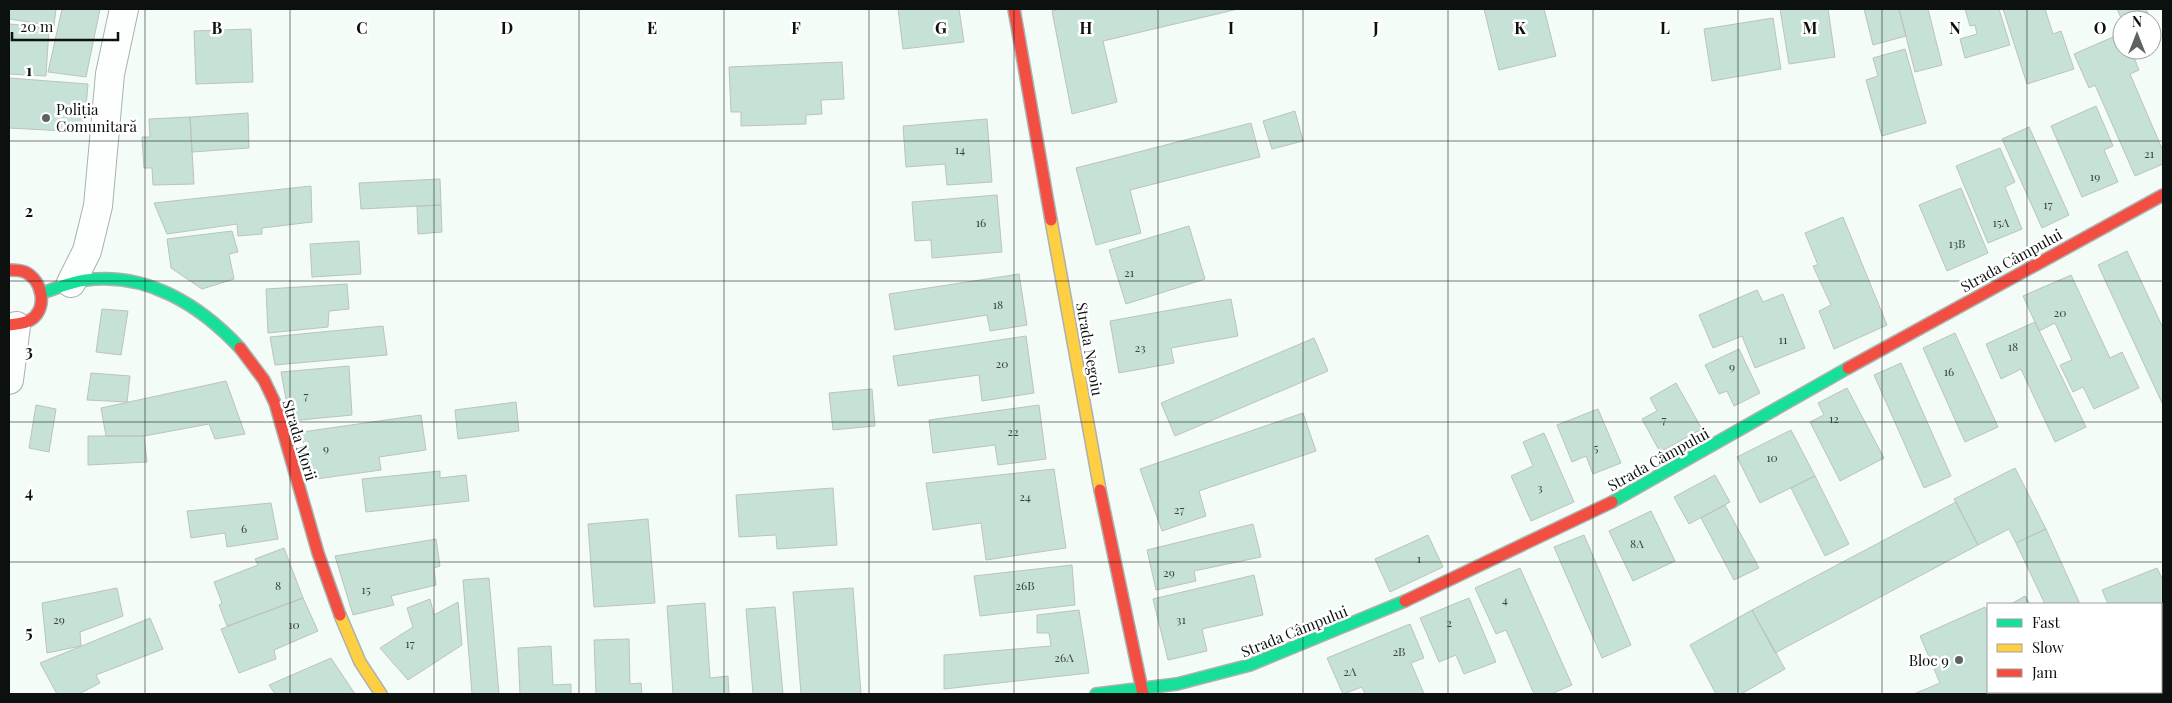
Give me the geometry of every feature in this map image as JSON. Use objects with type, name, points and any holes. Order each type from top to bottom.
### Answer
[{"type":"street","points":[[71,283],[86,251],[98,206],[110,74],[124,9]]},
{"type":"street","name":"Strada Negoiu","points":[[1014,9],[1103,504],[1142,692]]},
{"type":"street","name":"Strada Câmpului","points":[[1142,692],[1250,665],[1374,615],[1599,509],[1949,311],[2163,195]]},
{"type":"street","points":[[9,270],[22,270],[31,275],[38,284],[42,294],[41,305],[36,315],[27,323],[12,325],[9,380]]},
{"type":"street","name":"Strada Morii","points":[[42,294],[71,283],[114,280],[155,288],[179,297],[200,311],[240,348],[264,380],[281,419],[318,557],[359,660],[373,685],[381,694]]},
{"type":"street","points":[[1096,694],[1142,692]]},
{"type":"building","points":[[9,9],[56,9],[54,26],[9,19]]},
{"type":"building","points":[[62,9],[100,9],[86,77],[48,72]]},
{"type":"building","points":[[898,9],[959,9],[964,42],[903,49]]},
{"type":"building","points":[[1060,9],[1238,9],[1103,41],[1117,102],[1072,114],[1052,11]]},
{"type":"building","points":[[1484,9],[1544,9],[1556,56],[1499,70]]},
{"type":"building","points":[[1780,9],[1828,9],[1835,57],[1789,64]]},
{"type":"building","points":[[1864,9],[1899,9],[1906,36],[1873,45]]},
{"type":"building","points":[[1899,9],[1928,9],[1942,65],[1915,72]]},
{"type":"building","points":[[1965,9],[1999,9],[2010,45],[1965,58],[1960,39],[1977,34],[1975,25],[1970,26]]},
{"type":"building","points":[[2003,9],[2045,9],[2053,34],[2061,31],[2074,69],[2027,84]]},
{"type":"building","points":[[2117,9],[2146,10],[2117,10]]},
{"type":"building","points":[[1773,18],[1781,69],[1712,81],[1704,29]]},
{"type":"building","points":[[9,24],[49,28],[46,76],[9,74]]},
{"type":"building","points":[[251,29],[253,82],[196,84],[194,31]]},
{"type":"building","points":[[2112,37],[2112,60],[2135,60],[2139,70],[2130,74],[2163,151],[2163,164],[2135,176],[2095,85],[2089,88],[2074,54]]},
{"type":"building","points":[[1905,49],[1926,123],[1882,136],[1866,80],[1878,76],[1873,58]]},
{"type":"building","points":[[842,62],[844,99],[821,100],[822,114],[806,115],[806,124],[741,126],[741,112],[731,112],[729,67]]},
{"type":"building","points":[[9,78],[88,84],[84,132],[9,128]]},
{"type":"building","points":[[2096,106],[2113,146],[2104,150],[2118,182],[2082,197],[2051,126]]},
{"type":"building","points":[[1295,111],[1303,141],[1272,149],[1263,121]]},
{"type":"building","points":[[248,113],[249,148],[192,152],[190,117]]},
{"type":"building","points":[[190,117],[194,184],[153,185],[152,168],[144,168],[142,137],[150,137],[149,119]]},
{"type":"building","points":[[987,119],[992,182],[947,185],[945,164],[906,167],[903,126]]},
{"type":"building","points":[[1251,123],[1260,157],[1130,190],[1141,233],[1096,245],[1076,168]]},
{"type":"building","points":[[2029,127],[2069,215],[2042,228],[2002,139]]},
{"type":"building","points":[[2000,148],[2015,182],[2005,187],[2022,229],[1988,243],[1956,166]]},
{"type":"building","points":[[440,179],[441,205],[361,209],[359,183]]},
{"type":"building","points":[[311,186],[312,222],[262,228],[262,234],[238,236],[237,224],[167,234],[154,203]]},
{"type":"building","points":[[1961,188],[1988,253],[1947,271],[1919,205]]},
{"type":"building","points":[[997,195],[1002,252],[932,258],[931,240],[915,241],[912,202]]},
{"type":"building","points":[[441,205],[442,232],[418,234],[417,206]]},
{"type":"building","points":[[1843,217],[1887,325],[1834,349],[1819,311],[1831,305],[1813,266],[1818,265],[1805,233]]},
{"type":"building","points":[[1189,226],[1205,279],[1126,304],[1109,250]]},
{"type":"building","points":[[232,231],[238,252],[229,254],[234,279],[202,289],[171,268],[167,239]]},
{"type":"building","points":[[359,241],[361,274],[312,277],[310,244]]},
{"type":"building","points":[[2127,251],[2163,328],[2163,405],[2098,265]]},
{"type":"building","points":[[1019,274],[1027,325],[990,331],[987,315],[895,330],[889,294]]},
{"type":"building","points":[[2071,275],[2110,358],[2122,352],[2139,388],[2094,409],[2083,387],[2073,392],[2060,365],[2072,360],[2055,323],[2039,331],[2023,296]]},
{"type":"building","points":[[347,284],[349,309],[329,311],[328,327],[268,333],[266,289]]},
{"type":"building","points":[[1757,290],[1763,302],[1783,294],[1805,348],[1755,368],[1742,336],[1713,348],[1699,315]]},
{"type":"building","points":[[1231,299],[1238,336],[1171,348],[1174,363],[1119,373],[1110,321]]},
{"type":"building","points":[[102,309],[128,311],[121,355],[96,352]]},
{"type":"building","points":[[2035,322],[2086,427],[2055,442],[2021,369],[2001,379],[1986,344]]},
{"type":"building","points":[[383,326],[387,355],[275,365],[270,337]]},
{"type":"building","points":[[1955,333],[1998,427],[1965,442],[1923,348]]},
{"type":"building","points":[[1026,336],[1034,393],[982,401],[979,375],[898,386],[893,356]]},
{"type":"building","points":[[1314,338],[1328,371],[1175,436],[1161,403]]},
{"type":"building","points":[[1739,349],[1760,393],[1734,406],[1727,391],[1719,394],[1705,365]]},
{"type":"building","points":[[1901,363],[1951,476],[1924,488],[1874,375]]},
{"type":"building","points":[[349,366],[352,415],[290,421],[281,372]]},
{"type":"building","points":[[91,373],[130,376],[127,402],[87,400]]},
{"type":"building","points":[[226,381],[245,434],[215,439],[209,424],[144,436],[106,436],[101,408]]},
{"type":"building","points":[[1676,383],[1702,429],[1660,452],[1642,419],[1657,411],[1650,398]]},
{"type":"building","points":[[1847,388],[1884,458],[1840,481],[1810,422],[1824,415],[1818,403]]},
{"type":"building","points":[[872,389],[875,426],[833,430],[829,393]]},
{"type":"building","points":[[516,402],[519,431],[458,439],[455,410]]},
{"type":"building","points":[[36,405],[56,409],[49,452],[29,448]]},
{"type":"building","points":[[1039,405],[1046,459],[998,465],[995,445],[933,453],[929,420]]},
{"type":"building","points":[[1598,409],[1621,463],[1593,474],[1586,456],[1572,462],[1557,425]]},
{"type":"building","points":[[1303,413],[1316,451],[1199,491],[1206,516],[1162,531],[1140,469]]},
{"type":"building","points":[[421,415],[426,450],[379,457],[381,470],[309,480],[302,432]]},
{"type":"building","points":[[1791,430],[1815,476],[1760,503],[1737,457]]},
{"type":"building","points":[[1544,433],[1574,502],[1531,521],[1511,476],[1533,466],[1523,442]]},
{"type":"building","points":[[88,436],[144,436],[147,462],[88,465]]},
{"type":"building","points":[[2015,468],[2046,529],[2016,543],[2009,529],[1978,545],[1954,499]]},
{"type":"building","points":[[1054,469],[1066,548],[986,560],[981,523],[933,530],[926,483]]},
{"type":"building","points":[[440,471],[440,478],[466,475],[469,501],[366,512],[362,479]]},
{"type":"building","points":[[1715,475],[1730,502],[1689,524],[1674,497]]},
{"type":"building","points":[[1815,476],[1849,544],[1825,556],[1791,488]]},
{"type":"building","points":[[833,488],[837,545],[777,549],[776,535],[739,537],[736,495]]},
{"type":"building","points":[[1956,502],[1978,545],[1775,653],[1752,610]]},
{"type":"building","points":[[271,503],[278,539],[227,547],[225,533],[191,538],[187,511]]},
{"type":"building","points":[[1725,505],[1759,568],[1734,580],[1701,518]]},
{"type":"building","points":[[1651,511],[1675,561],[1633,581],[1609,531]]},
{"type":"building","points":[[648,519],[655,603],[594,607],[588,524]]},
{"type":"building","points":[[1253,524],[1261,557],[1194,571],[1196,581],[1156,590],[1147,550]]},
{"type":"building","points":[[2046,529],[2080,603],[2045,603],[2016,543]]},
{"type":"building","points":[[1428,535],[1443,567],[1390,592],[1375,559]]},
{"type":"building","points":[[1584,535],[1631,645],[1602,658],[1554,547]]},
{"type":"building","points":[[436,539],[440,566],[434,568],[436,585],[391,596],[394,605],[353,615],[335,556]]},
{"type":"building","points":[[284,548],[303,598],[227,626],[219,605],[222,603],[214,582],[258,565],[255,559]]},
{"type":"building","points":[[1072,565],[1075,605],[980,616],[974,576]]},
{"type":"building","points":[[1520,568],[1572,685],[1551,694],[1534,694],[1506,630],[1496,634],[1475,588]]},
{"type":"building","points":[[2157,568],[2163,580],[2163,658],[2162,603],[2108,603],[2102,590]]},
{"type":"building","points":[[1254,575],[1263,615],[1202,629],[1207,651],[1168,660],[1153,599]]},
{"type":"building","points":[[489,578],[499,694],[472,694],[463,580]]},
{"type":"building","points":[[117,588],[123,616],[80,632],[81,646],[47,653],[42,603]]},
{"type":"building","points":[[853,588],[861,694],[801,694],[793,592]]},
{"type":"building","points":[[2025,596],[2029,603],[2013,603]]},
{"type":"building","points":[[303,598],[318,631],[274,650],[276,659],[239,673],[221,629]]},
{"type":"building","points":[[1469,598],[1496,662],[1464,674],[1456,655],[1439,662],[1420,618]]},
{"type":"building","points":[[430,599],[434,615],[458,602],[462,645],[408,680],[380,648],[413,627],[407,608]]},
{"type":"building","points":[[705,603],[710,678],[728,676],[729,694],[673,694],[667,606]]},
{"type":"building","points":[[775,607],[783,694],[753,694],[746,609]]},
{"type":"building","name":"Bloc 9","points":[[1985,607],[1987,612],[1987,693],[2015,694],[1914,694],[1940,683],[1920,636]]},
{"type":"building","points":[[1079,610],[1089,673],[944,689],[944,655],[1051,646],[1049,633],[1037,633],[1037,615]]},
{"type":"building","points":[[1752,610],[1785,669],[1741,694],[1716,694],[1690,645]]},
{"type":"building","points":[[150,618],[163,649],[96,675],[100,683],[79,694],[57,694],[40,663]]},
{"type":"building","points":[[1410,624],[1424,658],[1411,663],[1424,694],[1365,694],[1362,687],[1343,694],[1327,658]]},
{"type":"building","points":[[629,639],[630,684],[641,683],[642,694],[596,694],[594,640]]},
{"type":"building","points":[[551,646],[553,685],[571,684],[571,694],[520,694],[518,648]]},
{"type":"building","points":[[331,658],[355,694],[275,694],[269,685]]},
{"type":"traffic: fast","points":[[42,293],[86,280],[130,281],[151,287],[190,305],[208,318],[240,348]]},
{"type":"traffic: fast","points":[[1612,502],[1848,368]]},
{"type":"traffic: fast","points":[[1096,694],[1177,684],[1250,665],[1405,601]]},
{"type":"traffic: slow","points":[[1051,220],[1100,490]]},
{"type":"traffic: slow","points":[[340,615],[360,662],[381,694]]},
{"type":"traffic: jam","points":[[1014,9],[1051,220]]},
{"type":"traffic: jam","points":[[1848,368],[2163,195]]},
{"type":"traffic: jam","points":[[9,270],[23,271],[31,276],[36,281],[41,294],[40,308],[32,319],[24,323],[9,325]]},
{"type":"traffic: jam","points":[[240,348],[264,380],[275,403],[318,553],[340,615]]},
{"type":"traffic: jam","points":[[1100,490],[1143,694]]},
{"type":"traffic: jam","points":[[1405,601],[1612,502]]},
{"type":"place","name":"Poliția Comunitară","points":[[46,118]]},
{"type":"place","name":"Bloc 9","points":[[1959,660]]}]
